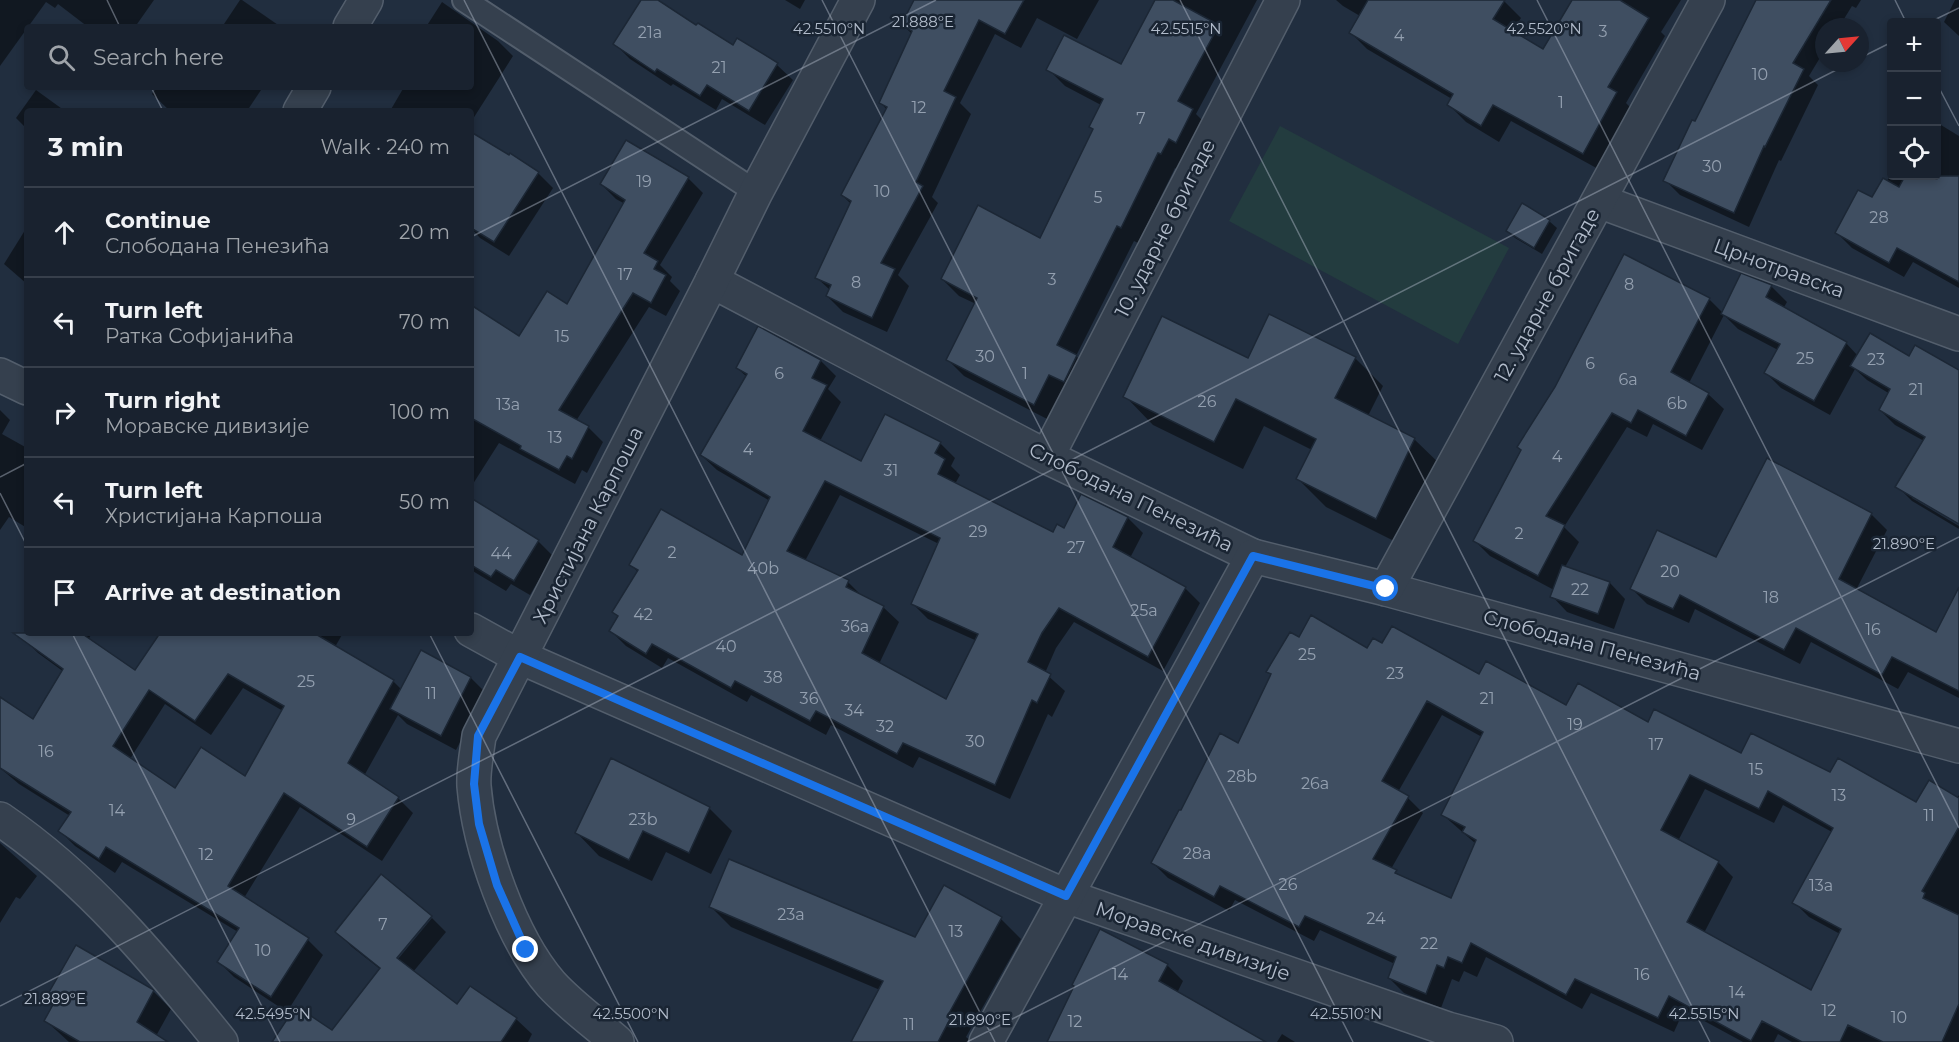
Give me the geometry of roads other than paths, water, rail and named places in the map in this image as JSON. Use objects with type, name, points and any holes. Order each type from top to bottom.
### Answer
[{"type":"street","points":[[352,24],[366,0]]},
{"type":"street","name":"Христијана Карпоша","points":[[617,1042],[552,985],[526,950],[497,885],[479,824],[474,784],[478,736],[756,192],[858,0]]},
{"type":"street","name":"10. ударне бригаде","points":[[1047,457],[1283,0]]},
{"type":"street","name":"12. ударне бригаде","points":[[1386,589],[1708,0]]},
{"type":"street","points":[[302,108],[312,90]]},
{"type":"street","name":"Црнотравска","points":[[1599,201],[1959,334]]},
{"type":"street","name":"Слободана Пенезића","points":[[712,281],[1047,457],[1253,556],[1386,589],[1959,746]]},
{"type":"street","points":[[0,375],[24,387]]},
{"type":"street","points":[[986,1042],[1253,556]]},
{"type":"street","name":"Моравске дивизије","points":[[474,632],[520,657],[1066,896],[1448,1029],[1496,1042]]},
{"type":"street","points":[[0,819],[83,885],[143,947],[221,1042]]},
{"type":"lane","points":[[464,0],[756,192]]}]
